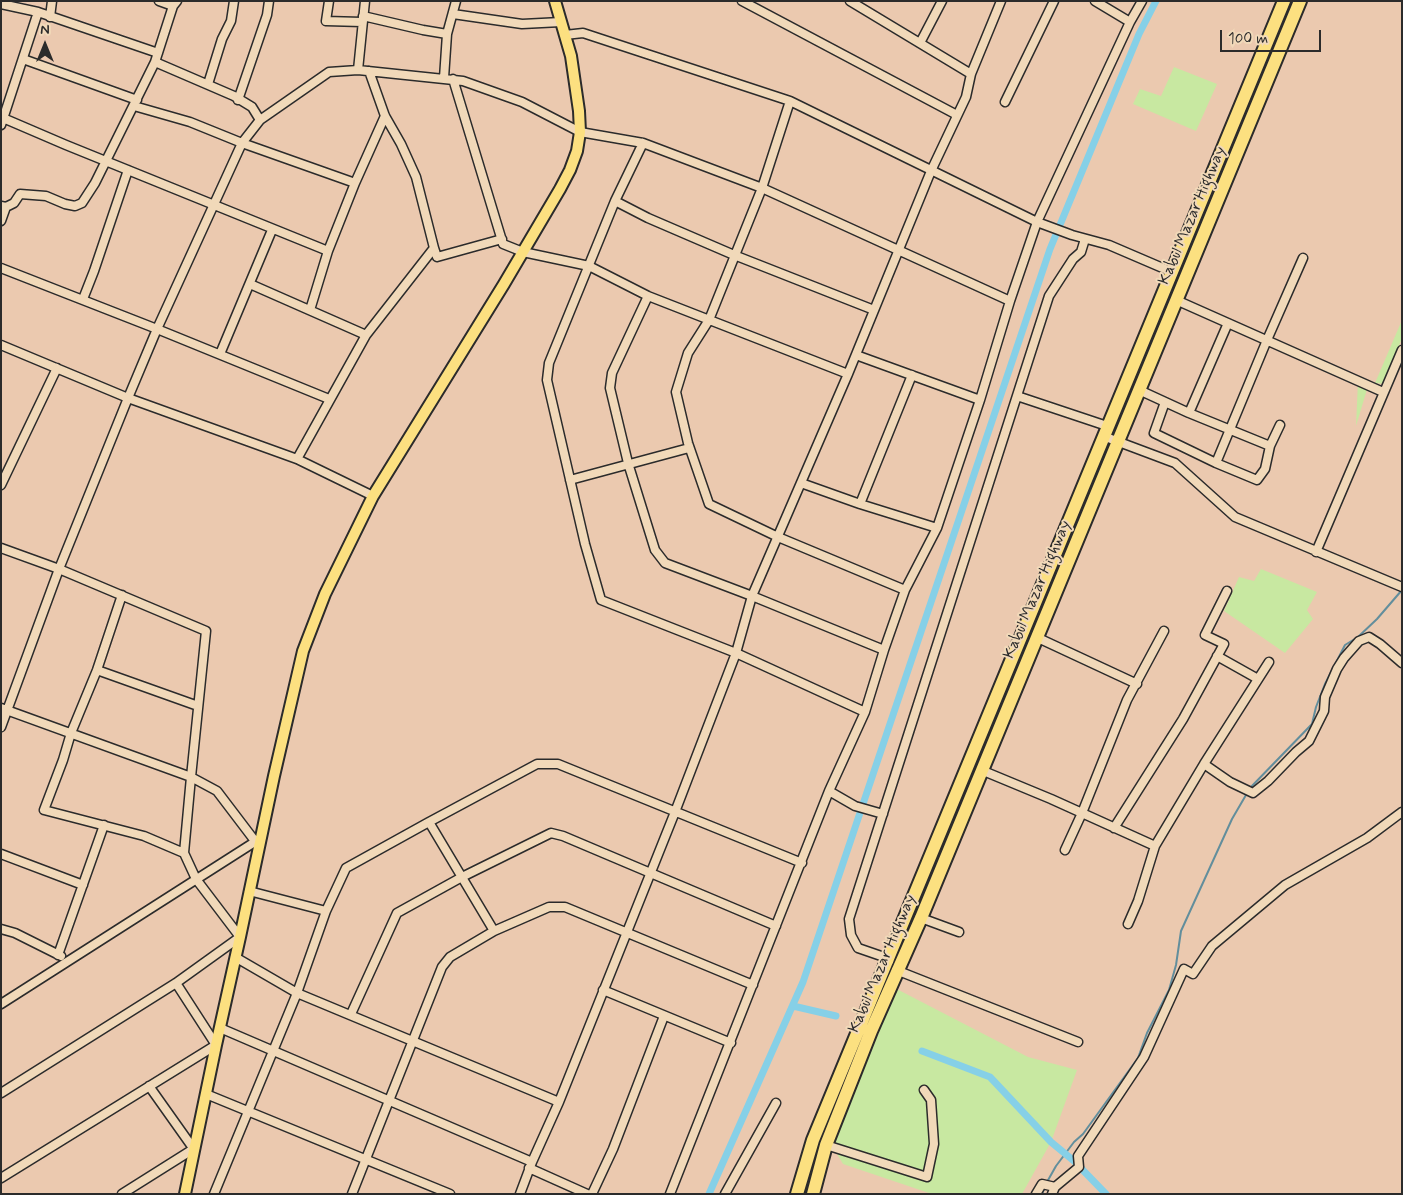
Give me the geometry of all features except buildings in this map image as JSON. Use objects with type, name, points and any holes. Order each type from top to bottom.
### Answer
[{"type":"highway","name":"Kabul Mazar Highway","points":[[797,1194],[813,1140],[887,958],[1284,1]]},
{"type":"highway","name":"Kabul Mazar Highway","points":[[813,1194],[826,1145],[871,1031],[921,918],[1300,1]]},
{"type":"main road","points":[[185,1194],[240,937],[258,840],[303,652],[324,594],[373,496],[523,252],[570,170],[577,151],[580,132],[579,110],[572,66],[555,1]]},
{"type":"street","points":[[50,17],[52,1]]},
{"type":"street","points":[[1,221],[3,207],[14,203],[20,194],[37,194],[54,198],[65,204],[78,206],[95,183],[155,62],[175,3],[159,1]]},
{"type":"street","points":[[208,84],[222,39],[231,20],[234,1]]},
{"type":"street","points":[[238,100],[267,15],[269,1]]},
{"type":"street","points":[[329,1],[326,21],[363,19],[447,34]]},
{"type":"street","points":[[358,70],[365,1]]},
{"type":"street","points":[[444,78],[447,34],[456,1]]},
{"type":"street","points":[[742,1],[957,115]]},
{"type":"street","points":[[850,1],[971,74]]},
{"type":"street","points":[[920,43],[942,1]]},
{"type":"street","points":[[520,1194],[559,1102],[675,812],[736,653],[752,596],[848,374],[931,171],[966,97],[971,74],[1001,1]]},
{"type":"street","points":[[1005,102],[1054,1]]},
{"type":"street","points":[[1095,1],[1130,22]]},
{"type":"street","points":[[670,1194],[829,791],[864,712],[905,590],[937,528],[1037,222],[1130,22],[1142,1]]},
{"type":"street","points":[[1,4],[38,12],[158,53]]},
{"type":"street","points":[[38,12],[2,122],[106,161],[214,204],[272,230],[328,251]]},
{"type":"street","points":[[453,14],[522,24],[561,22]]},
{"type":"street","points":[[565,35],[583,33],[790,101],[1037,222],[1085,239],[1109,244],[1172,272]]},
{"type":"street","points":[[22,59],[242,143],[355,183]]},
{"type":"street","points":[[155,62],[234,96],[252,107],[260,120]]},
{"type":"street","points":[[1,727],[4,709],[128,398],[157,329],[242,143],[260,120],[329,72],[358,70],[464,80],[522,102],[580,132],[643,143],[762,188],[1010,301]]},
{"type":"street","points":[[370,71],[385,116],[401,144],[416,177],[437,257],[502,239]]},
{"type":"street","points":[[453,79],[503,244],[523,252],[589,266],[648,296],[848,374]]},
{"type":"street","points":[[790,101],[762,188],[709,320],[688,353],[676,392],[690,448],[709,504],[778,537],[905,590]]},
{"type":"street","points":[[310,310],[328,251],[355,183],[385,116]]},
{"type":"street","points":[[643,143],[615,201],[549,363],[547,380],[585,544],[601,600],[736,653],[864,712]]},
{"type":"street","points":[[82,299],[94,271],[128,170]]},
{"type":"street","points":[[615,201],[648,218],[734,255],[874,310]]},
{"type":"street","points":[[220,354],[272,230]]},
{"type":"street","points":[[1078,1042],[897,972],[887,958],[858,948],[851,935],[849,919],[1049,296],[1073,259],[1081,252],[1085,239]]},
{"type":"street","points":[[296,459],[366,335],[434,248]]},
{"type":"street","points":[[1216,463],[1303,258]]},
{"type":"street","points":[[1,268],[329,399]]},
{"type":"street","points":[[250,284],[366,335]]},
{"type":"street","points":[[648,296],[612,373],[610,388],[628,463],[655,550],[666,563],[884,650]]},
{"type":"street","points":[[1176,300],[1383,392]]},
{"type":"street","points":[[1189,413],[1228,323]]},
{"type":"street","points":[[1,345],[128,398],[296,459],[373,496]]},
{"type":"street","points":[[1316,552],[1402,350]]},
{"type":"street","points":[[856,355],[980,400]]},
{"type":"street","points":[[1,485],[57,368]]},
{"type":"street","points":[[860,504],[912,375]]},
{"type":"street","points":[[1139,390],[1270,446]]},
{"type":"street","points":[[1017,396],[1105,431],[1117,441],[1175,463],[1235,517],[1399,586]]},
{"type":"street","points":[[1166,402],[1154,433],[1216,463],[1257,480],[1265,470],[1270,446],[1280,425]]},
{"type":"street","points":[[570,480],[690,448]]},
{"type":"street","points":[[801,482],[860,504],[937,528]]},
{"type":"street","points":[[1,548],[59,569],[206,631],[184,853],[196,879],[240,937],[176,983],[1,1093]]},
{"type":"street","points":[[1114,828],[1183,718],[1224,644],[1205,635],[1228,591]]},
{"type":"street","points":[[122,595],[97,670],[71,733],[44,810],[144,836],[184,853]]},
{"type":"street","points":[[1065,850],[1082,813],[1127,700],[1164,631]]},
{"type":"street","points":[[1036,637],[1137,684]]},
{"type":"street","points":[[1204,764],[1230,782],[1253,793],[1309,742],[1324,711],[1325,697],[1337,669],[1359,641],[1368,637],[1380,644],[1402,663]]},
{"type":"street","points":[[1217,656],[1258,679]]},
{"type":"street","points":[[1128,924],[1138,901],[1154,846],[1269,662]]},
{"type":"street","points":[[97,670],[198,706]]},
{"type":"street","points":[[1,1004],[258,840],[217,791],[191,777],[4,709]]},
{"type":"street","points":[[214,1194],[272,1050],[298,993],[326,911],[346,868],[537,764],[558,764],[802,863]]},
{"type":"street","points":[[981,770],[1051,799],[1154,846]]},
{"type":"street","points":[[829,791],[855,806],[883,814]]},
{"type":"street","points":[[1036,1194],[1042,1184],[1050,1187],[1079,1167],[1078,1156],[1144,1057],[1184,969],[1193,974],[1212,946],[1285,886],[1367,838],[1402,812]]},
{"type":"street","points":[[429,822],[494,932]]},
{"type":"street","points":[[58,955],[104,825]]},
{"type":"street","points":[[351,1014],[396,912],[462,877],[551,834],[563,836],[776,926]]},
{"type":"street","points":[[1,854],[83,885]]},
{"type":"street","points":[[249,891],[326,911]]},
{"type":"street","points":[[352,1194],[442,967],[450,957],[494,932],[549,907],[565,907],[753,985]]},
{"type":"street","points":[[921,918],[958,932]]},
{"type":"street","points":[[1,929],[16,933],[58,955],[70,959]]},
{"type":"street","points":[[235,957],[298,993],[559,1102]]},
{"type":"street","points":[[1,1178],[216,1044],[176,983]]},
{"type":"street","points":[[603,990],[731,1043]]},
{"type":"street","points":[[592,1194],[613,1149],[664,1016]]},
{"type":"street","points":[[220,1028],[531,1165],[587,1194]]},
{"type":"street","points":[[122,1194],[194,1148],[149,1086]]},
{"type":"street","points":[[826,1145],[927,1177],[934,1144],[931,1100],[924,1090]]},
{"type":"street","points":[[206,1094],[450,1194]]},
{"type":"street","points":[[725,1194],[776,1103]]},
{"type":"green space","points":[[1174,67],[1217,84],[1196,131],[1133,104],[1140,89],[1161,96]]},
{"type":"green space","points":[[1402,320],[1402,338],[1384,384],[1375,383]]},
{"type":"green space","points":[[1358,381],[1368,386],[1356,426]]},
{"type":"green space","points":[[1261,569],[1317,592],[1307,610],[1313,619],[1285,653],[1224,611],[1239,577],[1254,581]]},
{"type":"green space","points":[[889,985],[1028,1057],[1077,1070],[1051,1142],[1022,1194],[932,1194],[843,1164],[828,1139]]},
{"type":"waterway","points":[[709,1194],[803,982],[1050,249],[1139,34],[1156,1]]},
{"type":"waterway","points":[[1250,788],[1312,724],[1325,684],[1345,645],[1358,637],[1377,619],[1402,590]]},
{"type":"waterway","points":[[1047,1182],[1056,1166],[1074,1142],[1083,1134],[1138,1058],[1147,1033],[1169,990],[1176,965],[1181,931],[1232,819],[1246,795]]},
{"type":"waterway","points":[[793,1006],[836,1016]]},
{"type":"waterway","points":[[922,1051],[990,1077],[1051,1142],[1074,1161],[1106,1194]]},
{"type":"waterway","points":[[1042,1194],[1045,1187]]}]
